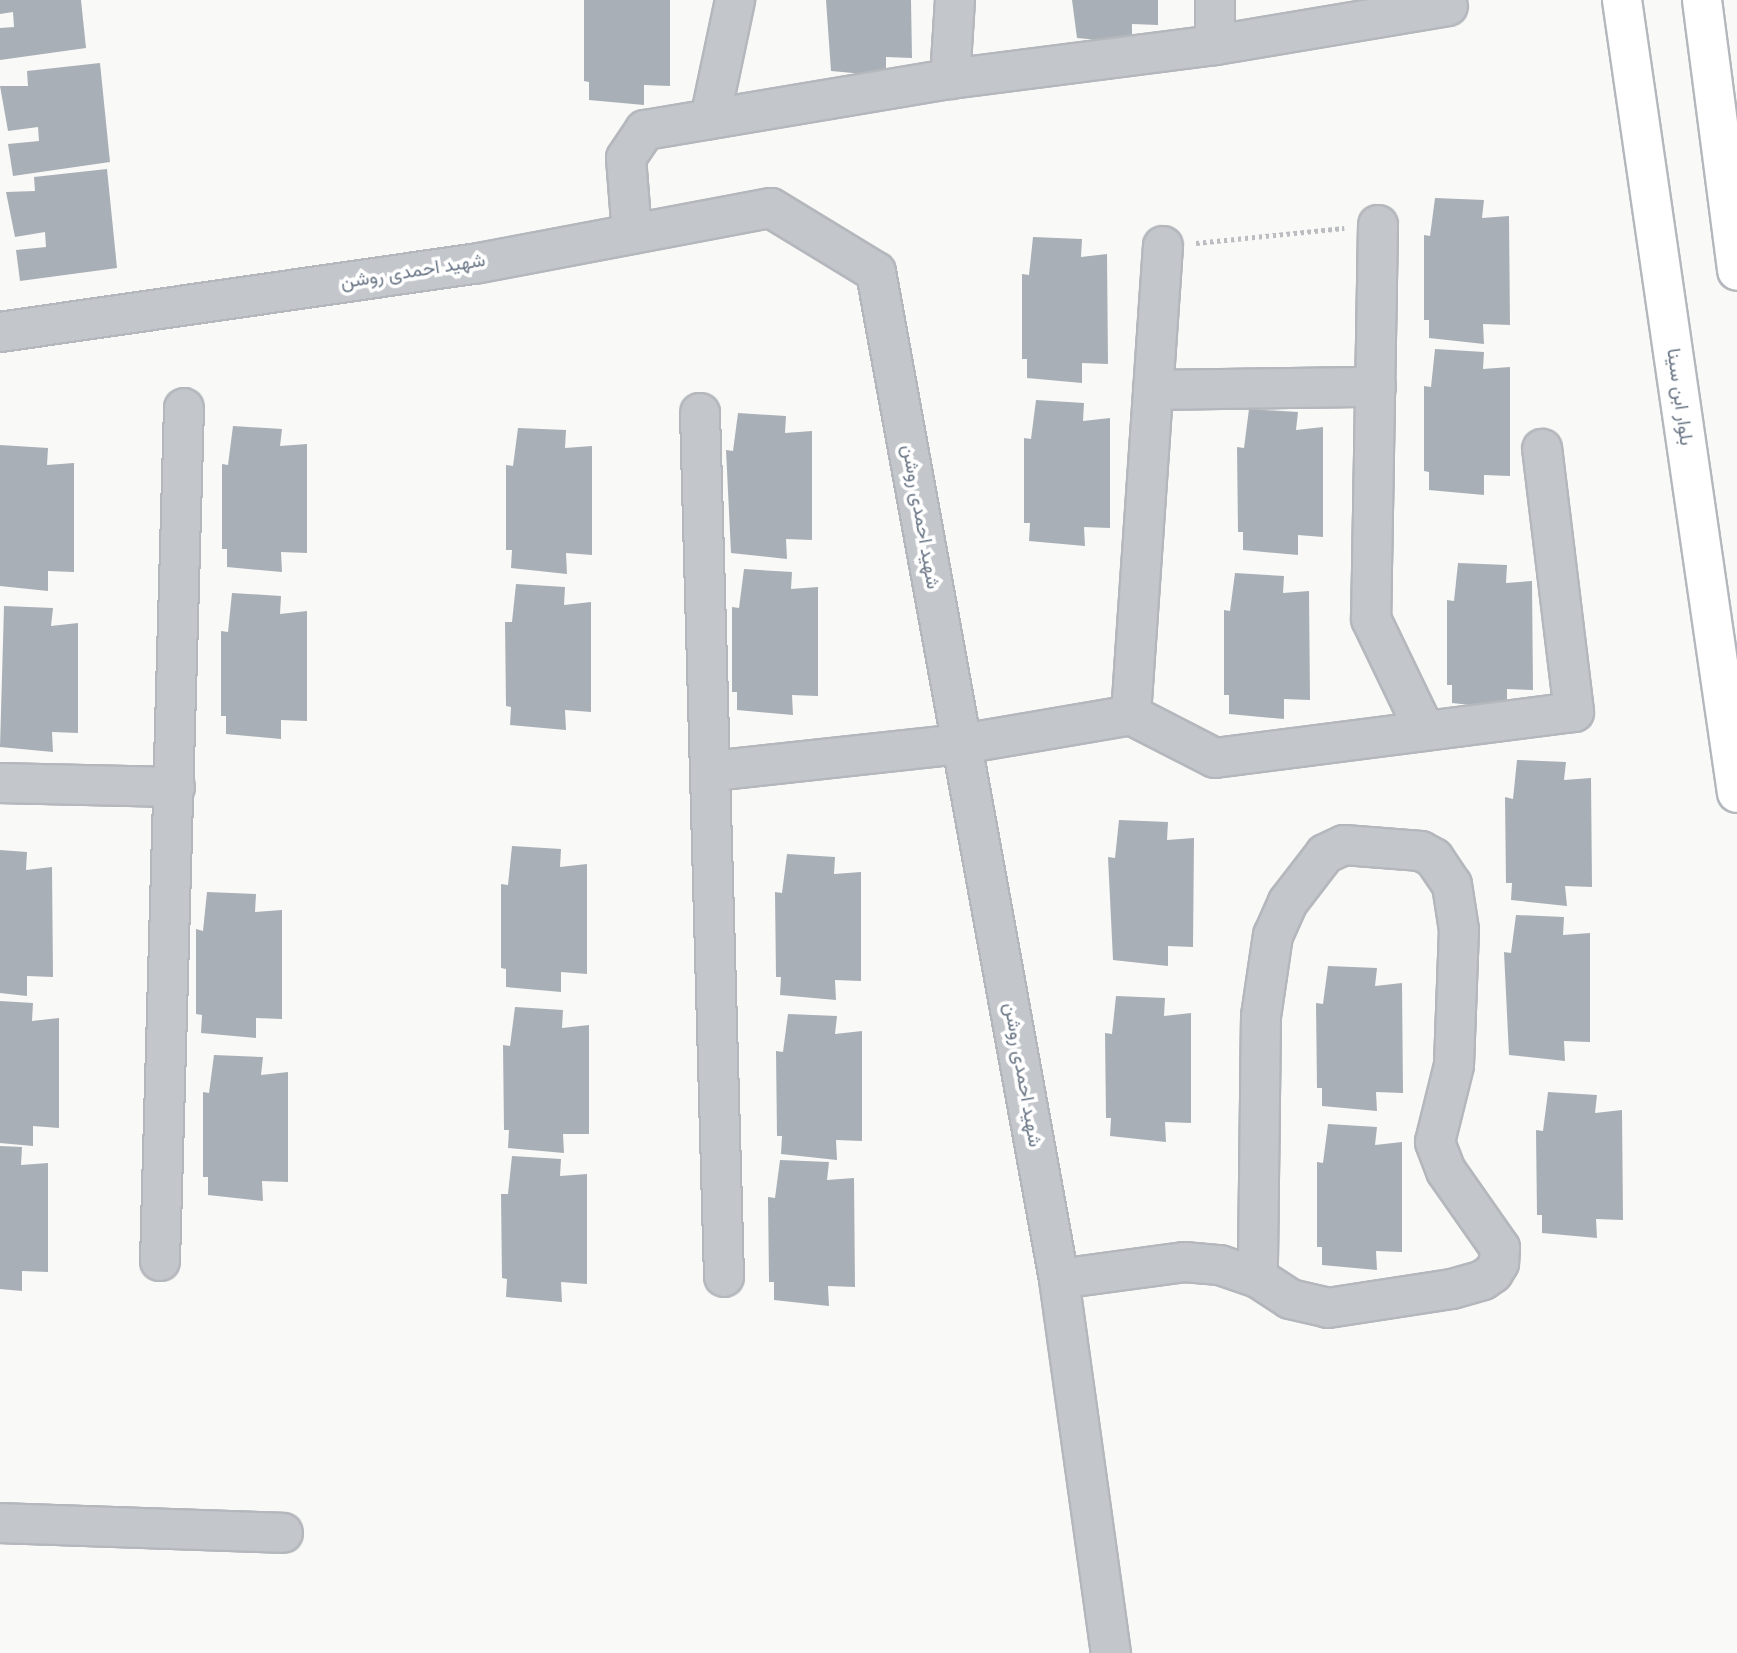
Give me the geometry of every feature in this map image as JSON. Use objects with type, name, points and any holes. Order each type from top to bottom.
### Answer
[{"type":"main road","name":"بلوار ابن سینا","points":[[1622,0],[1737,793]]},
{"type":"main road","points":[[1702,0],[1737,271]]},
{"type":"street","points":[[710,119],[735,0]]},
{"type":"street","points":[[950,79],[955,0]]},
{"type":"street","points":[[1215,0],[1216,45]]},
{"type":"street","points":[[632,234],[626,158],[645,131],[950,79],[1216,45],[1448,6]]},
{"type":"street","name":"شهید احمدی روشن","points":[[0,332],[460,266],[771,208],[876,272],[1059,1279],[1111,1653]]},
{"type":"street","points":[[1378,225],[1371,619],[1425,731]]},
{"type":"street","points":[[1131,715],[1163,246]]},
{"type":"street","points":[[1153,390],[1376,387]]},
{"type":"street","points":[[160,1261],[184,408]]},
{"type":"street","points":[[700,413],[724,1277]]},
{"type":"street","points":[[712,771],[962,744],[1131,715],[1214,758],[1574,712],[1542,449]]},
{"type":"street","points":[[0,783],[174,787]]},
{"type":"street","points":[[1059,1279],[1184,1262],[1220,1265],[1258,1278],[1290,1299],[1328,1308],[1452,1289],[1483,1280],[1499,1263],[1500,1248],[1493,1233],[1452,1181],[1435,1142],[1454,1065],[1459,930],[1452,885],[1434,858],[1421,851],[1344,845],[1325,854],[1288,902],[1273,935],[1261,1016],[1258,1278]]},
{"type":"street","points":[[0,1523],[283,1533]]},
{"type":"path","points":[[1163,246],[1378,225]]},
{"type":"building","points":[[0,0],[81,0],[86,48],[0,60],[0,28],[14,27],[13,12],[0,14]]},
{"type":"building","points":[[584,0],[670,0],[670,86],[644,85],[644,105],[589,100],[589,82],[584,81]]},
{"type":"building","points":[[826,0],[911,0],[912,58],[886,57],[886,76],[831,71]]},
{"type":"building","points":[[1072,0],[1158,0],[1158,25],[1132,24],[1132,43],[1077,38]]},
{"type":"building","points":[[100,63],[110,162],[13,176],[8,144],[39,141],[38,127],[8,131],[0,86],[28,86],[27,71]]},
{"type":"building","points":[[107,169],[117,268],[20,281],[16,250],[46,247],[45,232],[15,237],[6,192],[35,191],[34,177]]},
{"type":"building","points":[[1435,198],[1484,200],[1482,218],[1509,216],[1510,325],[1483,324],[1484,344],[1429,338],[1429,320],[1424,320],[1424,235],[1430,236]]},
{"type":"building","points":[[1033,237],[1082,239],[1081,257],[1107,254],[1108,364],[1082,363],[1082,383],[1027,378],[1027,359],[1022,359],[1022,274],[1029,275]]},
{"type":"building","points":[[1435,349],[1484,352],[1483,369],[1510,367],[1510,476],[1484,475],[1484,495],[1429,490],[1429,472],[1424,471],[1424,386],[1431,387]]},
{"type":"building","points":[[1036,400],[1084,403],[1083,421],[1110,418],[1110,528],[1084,527],[1085,546],[1029,541],[1030,523],[1024,523],[1024,438],[1031,439]]},
{"type":"building","points":[[1249,409],[1298,412],[1296,430],[1323,427],[1323,537],[1298,535],[1298,555],[1243,550],[1243,532],[1238,532],[1237,447],[1244,448]]},
{"type":"building","points":[[738,413],[786,416],[785,433],[812,431],[812,540],[786,539],[787,559],[731,553],[726,450],[733,451]]},
{"type":"building","points":[[233,426],[282,429],[280,446],[307,444],[307,553],[281,552],[282,572],[227,567],[227,549],[222,549],[222,464],[228,465]]},
{"type":"building","points":[[518,428],[566,430],[565,448],[592,446],[592,555],[566,553],[567,574],[511,568],[512,550],[506,550],[506,465],[513,466]]},
{"type":"building","points":[[0,445],[48,448],[47,465],[74,463],[74,572],[48,571],[48,591],[0,586]]},
{"type":"building","points":[[1458,563],[1507,565],[1506,583],[1532,581],[1533,690],[1507,689],[1507,709],[1452,703],[1452,685],[1447,685],[1447,600],[1454,601]]},
{"type":"building","points":[[744,569],[792,572],[791,589],[818,587],[818,696],[792,695],[793,715],[737,710],[737,692],[732,692],[732,607],[739,608]]},
{"type":"building","points":[[1235,573],[1284,576],[1283,593],[1309,591],[1310,700],[1284,699],[1284,719],[1229,714],[1229,695],[1224,695],[1224,610],[1230,611]]},
{"type":"building","points":[[516,584],[565,587],[564,605],[591,602],[591,712],[565,710],[566,730],[510,725],[511,707],[506,706],[505,622],[512,622]]},
{"type":"building","points":[[232,593],[281,596],[280,614],[307,611],[307,721],[281,720],[281,739],[226,734],[226,716],[221,716],[221,631],[228,632]]},
{"type":"building","points":[[4,606],[53,608],[51,626],[78,623],[78,733],[52,732],[53,752],[0,747]]},
{"type":"building","points":[[1517,760],[1566,762],[1564,780],[1591,778],[1592,887],[1565,886],[1567,906],[1511,900],[1512,883],[1506,883],[1505,797],[1513,799]]},
{"type":"building","points":[[1119,820],[1168,822],[1167,840],[1194,838],[1193,947],[1168,946],[1168,966],[1113,960],[1108,857],[1115,858]]},
{"type":"building","points":[[512,846],[561,849],[560,867],[587,864],[587,974],[561,972],[561,992],[506,987],[506,969],[501,968],[501,884],[508,885]]},
{"type":"building","points":[[0,850],[27,852],[26,870],[52,867],[53,977],[27,976],[27,996],[0,993]]},
{"type":"building","points":[[787,854],[835,857],[834,874],[861,872],[861,981],[835,980],[836,1000],[780,995],[781,977],[776,977],[775,892],[782,893]]},
{"type":"building","points":[[207,892],[256,894],[255,912],[282,910],[282,1019],[256,1018],[256,1038],[201,1033],[202,1015],[196,1014],[196,929],[203,931]]},
{"type":"building","points":[[1516,915],[1564,917],[1563,935],[1590,933],[1590,1042],[1564,1041],[1565,1061],[1509,1055],[1504,952],[1511,953]]},
{"type":"building","points":[[1328,966],[1377,968],[1375,986],[1402,983],[1403,1093],[1376,1092],[1377,1111],[1322,1106],[1322,1088],[1317,1088],[1316,1003],[1323,1004]]},
{"type":"building","points":[[1116,996],[1165,998],[1164,1016],[1191,1013],[1191,1123],[1165,1122],[1166,1142],[1110,1136],[1111,1118],[1106,1118],[1105,1033],[1112,1034]]},
{"type":"building","points":[[0,1001],[33,1003],[32,1021],[59,1018],[59,1128],[33,1126],[33,1146],[0,1143]]},
{"type":"building","points":[[515,1007],[563,1010],[562,1028],[589,1025],[589,1134],[563,1134],[564,1153],[508,1148],[509,1130],[504,1130],[503,1045],[510,1046]]},
{"type":"building","points":[[788,1014],[837,1016],[835,1034],[862,1031],[862,1141],[836,1140],[837,1160],[781,1154],[782,1136],[777,1136],[776,1051],[783,1052]]},
{"type":"building","points":[[214,1055],[263,1057],[261,1075],[288,1072],[288,1182],[262,1181],[263,1201],[208,1195],[208,1177],[203,1177],[203,1092],[209,1093]]},
{"type":"building","points":[[1548,1092],[1597,1095],[1595,1113],[1622,1110],[1623,1220],[1596,1219],[1597,1238],[1542,1233],[1542,1215],[1537,1215],[1536,1130],[1543,1131]]},
{"type":"building","points":[[1328,1124],[1377,1127],[1375,1145],[1402,1142],[1402,1252],[1376,1251],[1377,1270],[1322,1265],[1322,1247],[1317,1247],[1317,1162],[1323,1163]]},
{"type":"building","points":[[0,1146],[22,1147],[21,1165],[48,1163],[48,1272],[22,1271],[22,1291],[0,1289]]},
{"type":"building","points":[[512,1156],[561,1159],[560,1176],[587,1174],[587,1284],[561,1282],[562,1302],[506,1297],[507,1279],[502,1278],[501,1194],[508,1194]]},
{"type":"building","points":[[780,1160],[829,1162],[827,1180],[854,1178],[855,1287],[828,1286],[829,1306],[774,1300],[774,1282],[769,1282],[768,1197],[775,1198]]}]
